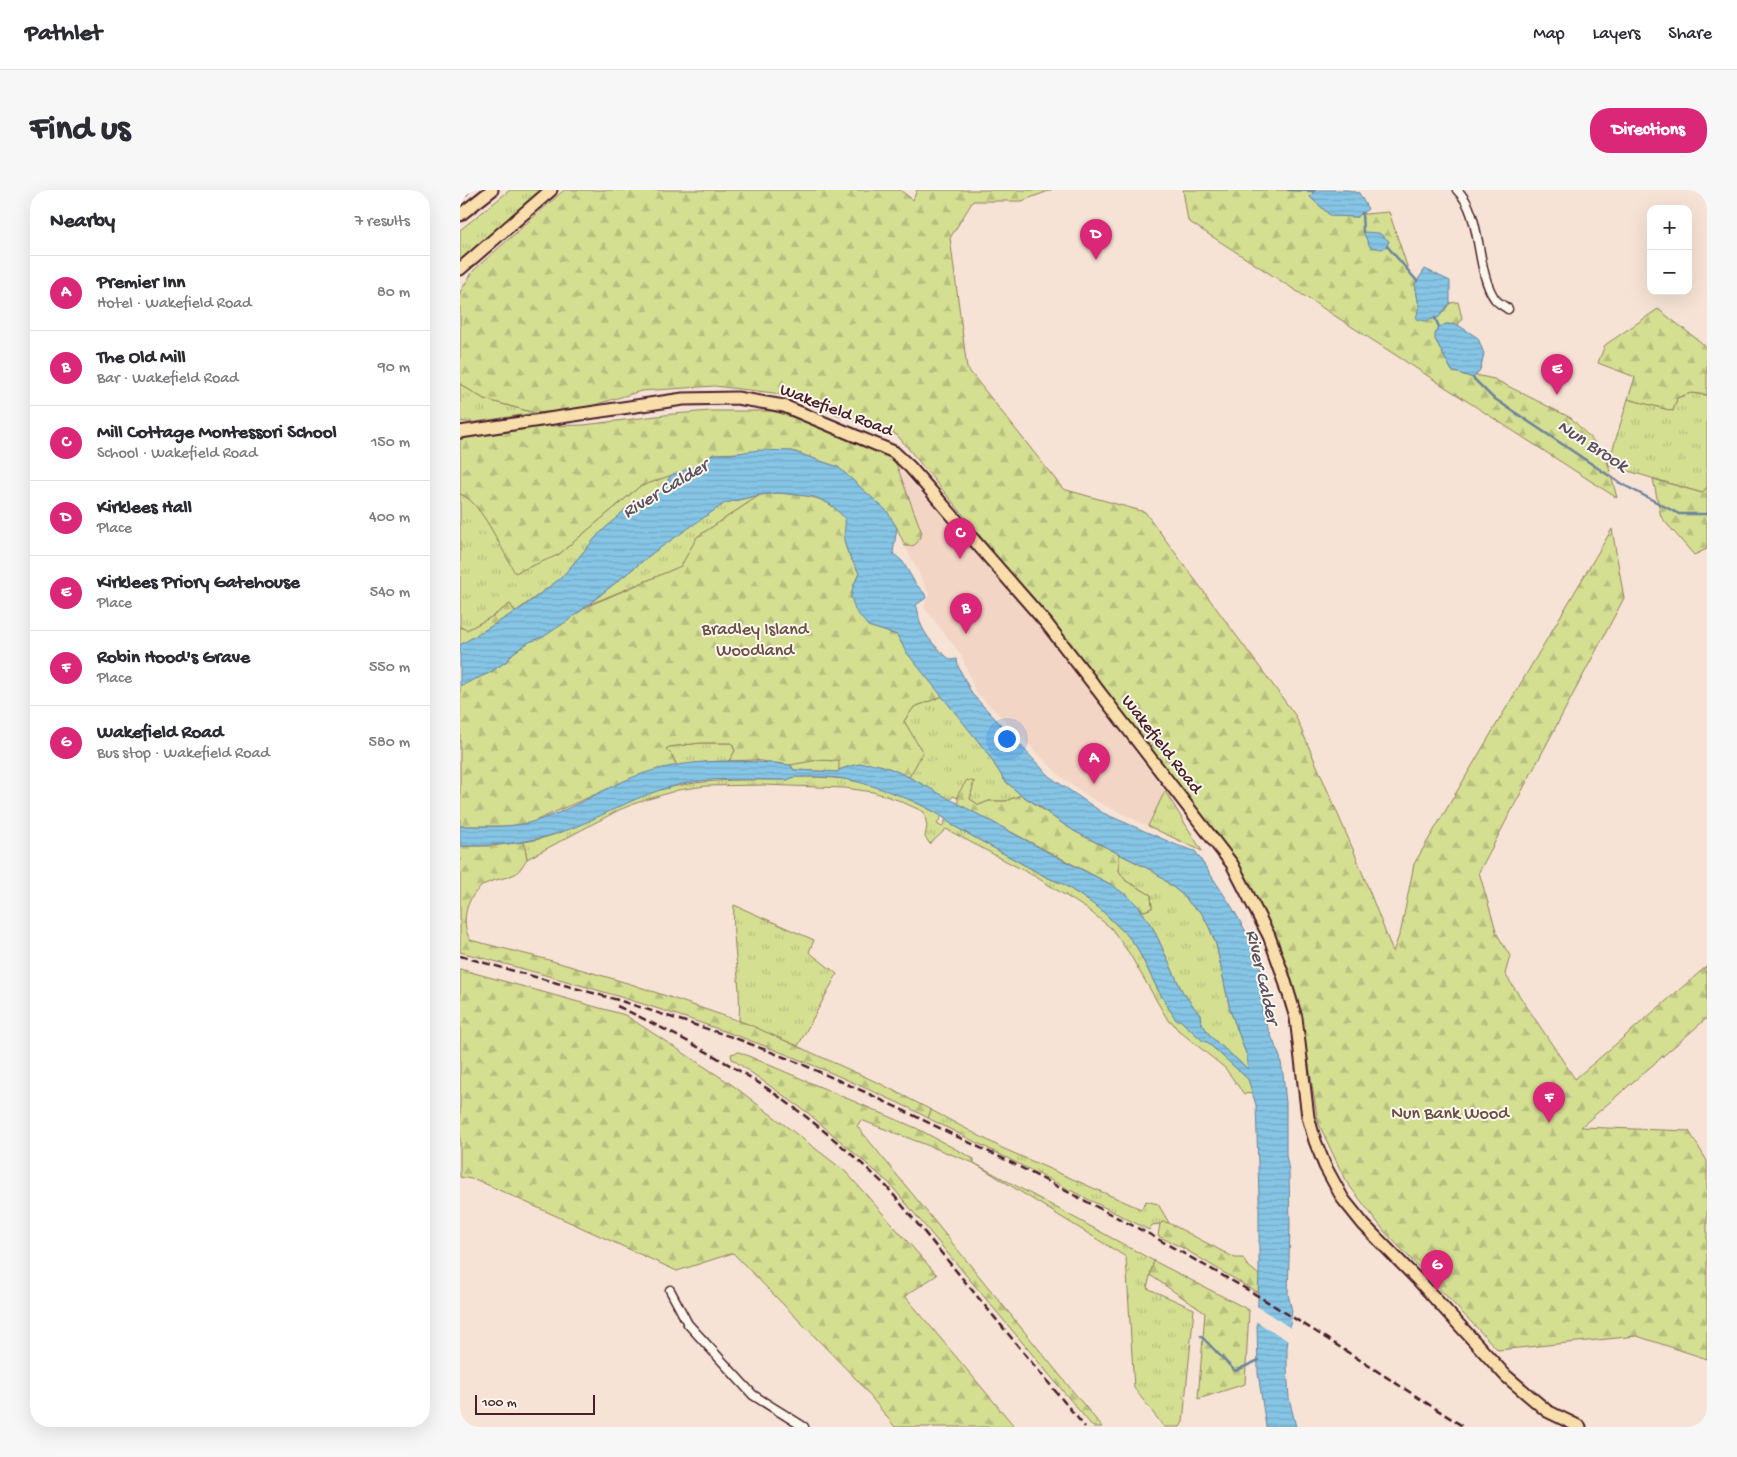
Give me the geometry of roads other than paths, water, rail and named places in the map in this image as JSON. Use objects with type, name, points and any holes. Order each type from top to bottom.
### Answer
[{"type":"highway","points":[[460,215],[492,190]]},
{"type":"highway","points":[[460,269],[551,190]]},
{"type":"highway","name":"Wakefield Road","points":[[460,432],[683,400],[737,398],[784,406],[894,452],[910,467],[1047,624],[1232,864],[1270,936],[1283,975],[1296,1018],[1310,1125],[1314,1141],[1343,1199],[1364,1225],[1426,1288],[1506,1376],[1546,1411],[1580,1427]]},
{"type":"highway","name":"Wakefield Road","points":[[460,428],[476,429]]},
{"type":"street","points":[[1457,190],[1463,195],[1470,209],[1487,281],[1496,300],[1508,309]]},
{"type":"street","points":[[670,1290],[688,1324],[753,1395],[804,1427]]},
{"type":"water","points":[[1315,190],[1348,190],[1359,193],[1368,209],[1357,217],[1331,216],[1310,197]]},
{"type":"water","points":[[1363,232],[1379,233],[1389,241],[1387,246],[1382,249],[1370,247]]},
{"type":"water","points":[[1425,269],[1450,281],[1450,303],[1438,318],[1425,321],[1416,319],[1419,306],[1415,284]]},
{"type":"water","points":[[1446,324],[1458,325],[1478,338],[1484,354],[1480,370],[1473,378],[1452,371],[1435,339],[1435,334],[1439,327]]},
{"type":"water","name":"River Calder","points":[[759,450],[792,451],[838,467],[887,511],[897,528],[893,553],[903,562],[915,583],[925,594],[926,598],[916,605],[922,628],[933,643],[951,660],[957,659],[958,666],[972,694],[1050,777],[1103,813],[1195,851],[1232,907],[1250,939],[1264,977],[1262,1014],[1280,1057],[1286,1103],[1286,1155],[1289,1171],[1290,1226],[1288,1294],[1292,1311],[1287,1348],[1287,1367],[1289,1398],[1296,1427],[1266,1427],[1258,1373],[1259,1196],[1256,1105],[1248,1079],[1207,1042],[1203,1041],[1180,1020],[1176,1020],[1158,990],[1136,946],[1099,908],[1063,884],[1046,877],[952,825],[932,810],[901,796],[869,785],[832,777],[794,777],[787,780],[716,780],[688,783],[648,794],[575,827],[533,840],[504,844],[460,846],[460,826],[511,826],[528,823],[569,808],[636,776],[673,766],[712,761],[732,761],[790,765],[794,770],[838,772],[849,766],[875,764],[909,777],[1112,885],[1130,898],[1139,907],[1154,930],[1182,991],[1200,1015],[1201,1022],[1211,1037],[1248,1069],[1247,1056],[1230,1010],[1216,944],[1201,912],[1153,871],[1074,831],[1021,795],[1005,781],[986,751],[907,653],[897,635],[868,626],[855,610],[851,597],[859,573],[845,544],[845,518],[830,504],[815,497],[779,493],[725,503],[654,552],[569,620],[543,637],[529,642],[513,653],[507,661],[489,673],[460,686],[460,645],[523,607],[561,578],[597,536],[630,505],[637,500],[662,490],[671,475],[702,464],[713,454],[731,454]]},
{"type":"waterway","name":"Nun Brook","points":[[1288,190],[1314,191]]},
{"type":"waterway","name":"Nun Brook","points":[[1362,213],[1363,232]]},
{"type":"waterway","name":"Nun Brook","points":[[1387,246],[1417,281]]},
{"type":"waterway","name":"Nun Brook","points":[[1435,318],[1439,327]]},
{"type":"waterway","name":"Nun Brook","points":[[1473,378],[1492,397],[1620,483],[1679,514],[1707,514]]},
{"type":"waterway","points":[[1201,1336],[1235,1371],[1259,1360]]},
{"type":"railway","points":[[460,956],[618,1000],[735,1038],[865,1092],[1014,1164],[1149,1234],[1250,1291],[1464,1427]]},
{"type":"railway","points":[[617,1006],[685,1040],[751,1078],[822,1129],[855,1157],[887,1187],[1085,1427]]},
{"type":"place","name":"Kirklees Hall","points":[[1096,260]]},
{"type":"place","name":"Kirklees Priory Gatehouse","points":[[1557,395]]},
{"type":"place","name":"Mill Cottage Montessori School","points":[[960,559]]},
{"type":"place","name":"The Old Mill","points":[[966,634]]},
{"type":"place","name":"Premier Inn","points":[[1094,784]]},
{"type":"place","name":"Robin Hood's Grave","points":[[1549,1123]]},
{"type":"place","name":"Wakefield Road","points":[[1437,1291]]},
{"type":"park label","name":"Bradley Island Woodland","points":[[755,640]]},
{"type":"park label","name":"Nun Bank Wood","points":[[1450,1114]]}]
